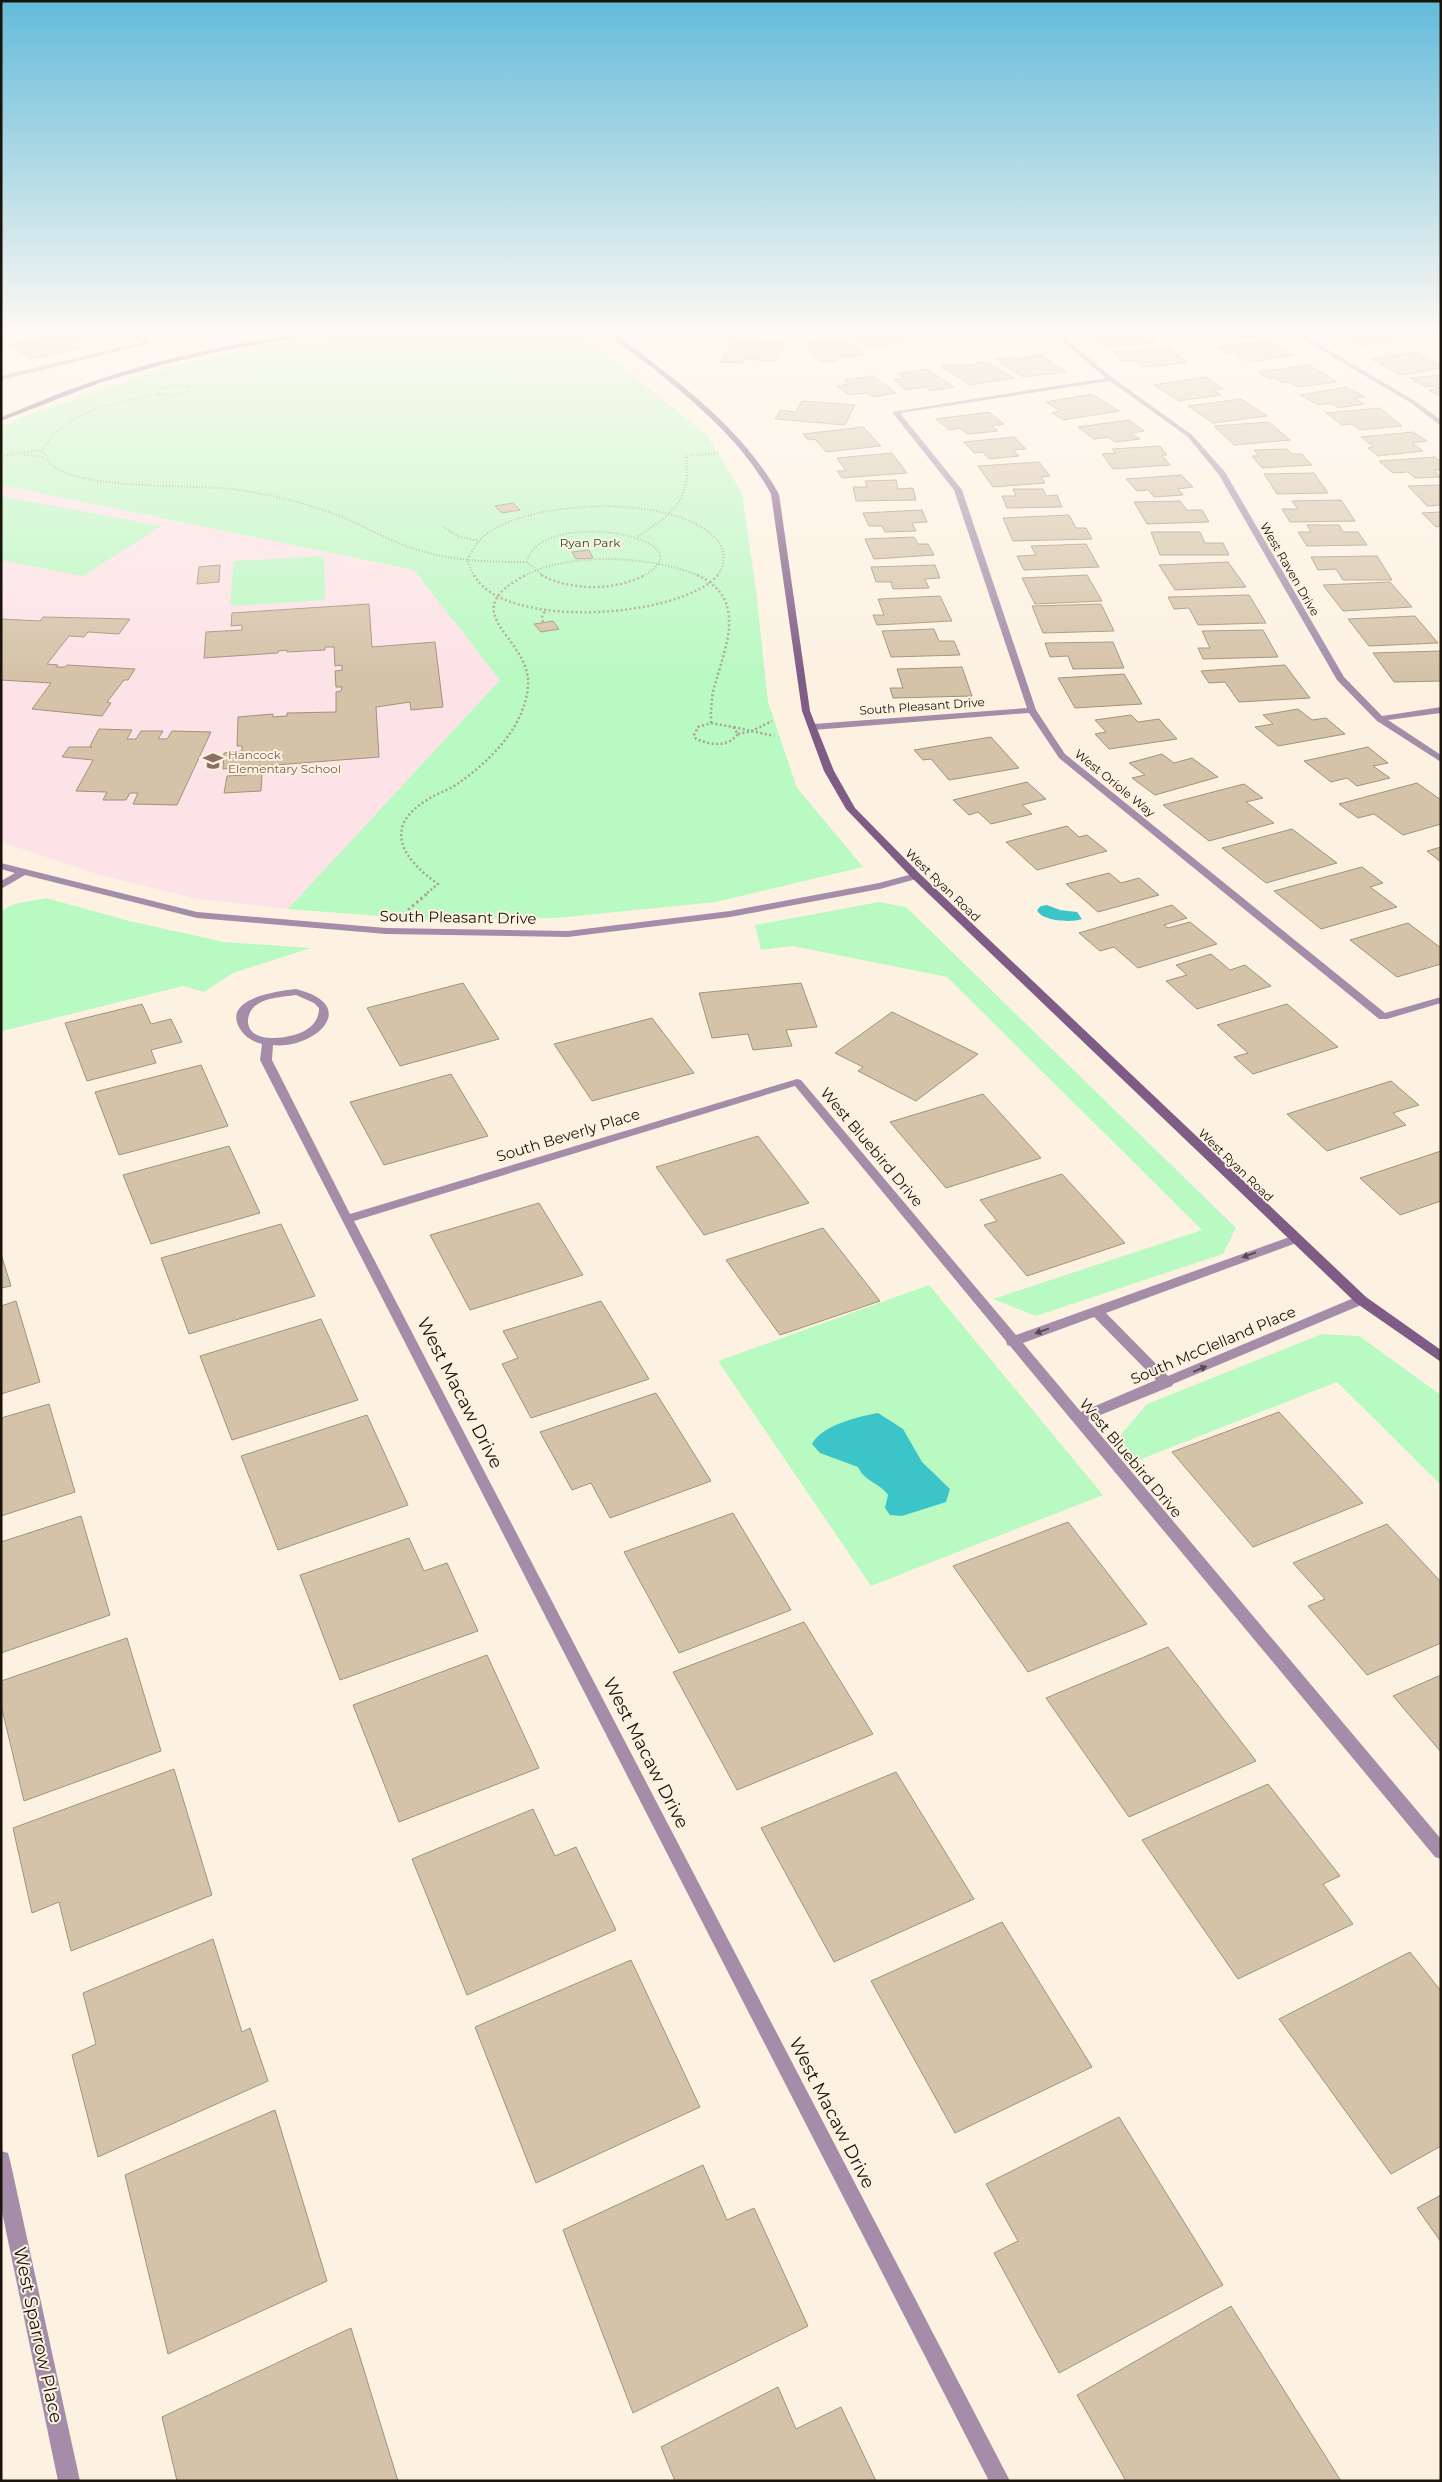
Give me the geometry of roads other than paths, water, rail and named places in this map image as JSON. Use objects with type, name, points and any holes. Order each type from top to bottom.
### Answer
[{"type":"street","name":"West Ryan Road","points":[[742,444],[764,472],[775,494],[806,711],[829,771],[851,809],[916,876],[1295,1239],[1361,1300],[1441,1357]]},
{"type":"street","name":"West Oriole Way","points":[[921,444],[958,490],[1032,710],[1062,756],[1383,1018],[1441,1000]]},
{"type":"street","name":"West Raven Drive","points":[[1197,444],[1222,474],[1340,678],[1380,720],[1441,759]]},
{"type":"street","name":"South Pleasant Drive","points":[[813,727],[1032,710]]},
{"type":"street","points":[[1380,720],[1441,710]]},
{"type":"street","name":"South Pleasant Drive","points":[[1,866],[197,914],[386,931],[568,934],[730,914],[880,886],[916,876]]},
{"type":"street","points":[[1,886],[23,872]]},
{"type":"street","points":[[296,992],[314,998],[324,1009],[324,1018],[318,1027],[307,1034],[292,1040],[268,1041],[250,1035],[242,1028],[240,1019],[244,1010],[253,1002],[273,994],[296,992]]},
{"type":"street","name":"West Macaw Drive","points":[[268,1041],[266,1060],[1000,2481]]},
{"type":"street","name":"South Beverly Place","points":[[347,1219],[798,1082]]},
{"type":"street","name":"West Bluebird Drive","points":[[798,1082],[1012,1342],[1441,1852]]},
{"type":"street","points":[[1012,1342],[1295,1239]]},
{"type":"street","name":"South McClelland Place","points":[[1077,1419],[1167,1383],[1361,1300]]},
{"type":"street","points":[[1096,1311],[1167,1383]]},
{"type":"street","name":"West Sparrow Place","points":[[1,2160],[69,2481]]},
{"type":"water","points":[[1047,905],[1060,910],[1077,912],[1082,919],[1064,921],[1044,917],[1037,910],[1041,906]]},
{"type":"water","points":[[878,1413],[903,1429],[922,1462],[950,1489],[946,1502],[902,1516],[890,1515],[885,1508],[888,1495],[881,1487],[865,1476],[858,1467],[820,1453],[812,1444],[817,1437],[832,1427]]},
{"type":"place","name":"Hancock Elementary School","points":[[213,761]]},
{"type":"park label","name":"Ryan Park","points":[[590,542]]}]
